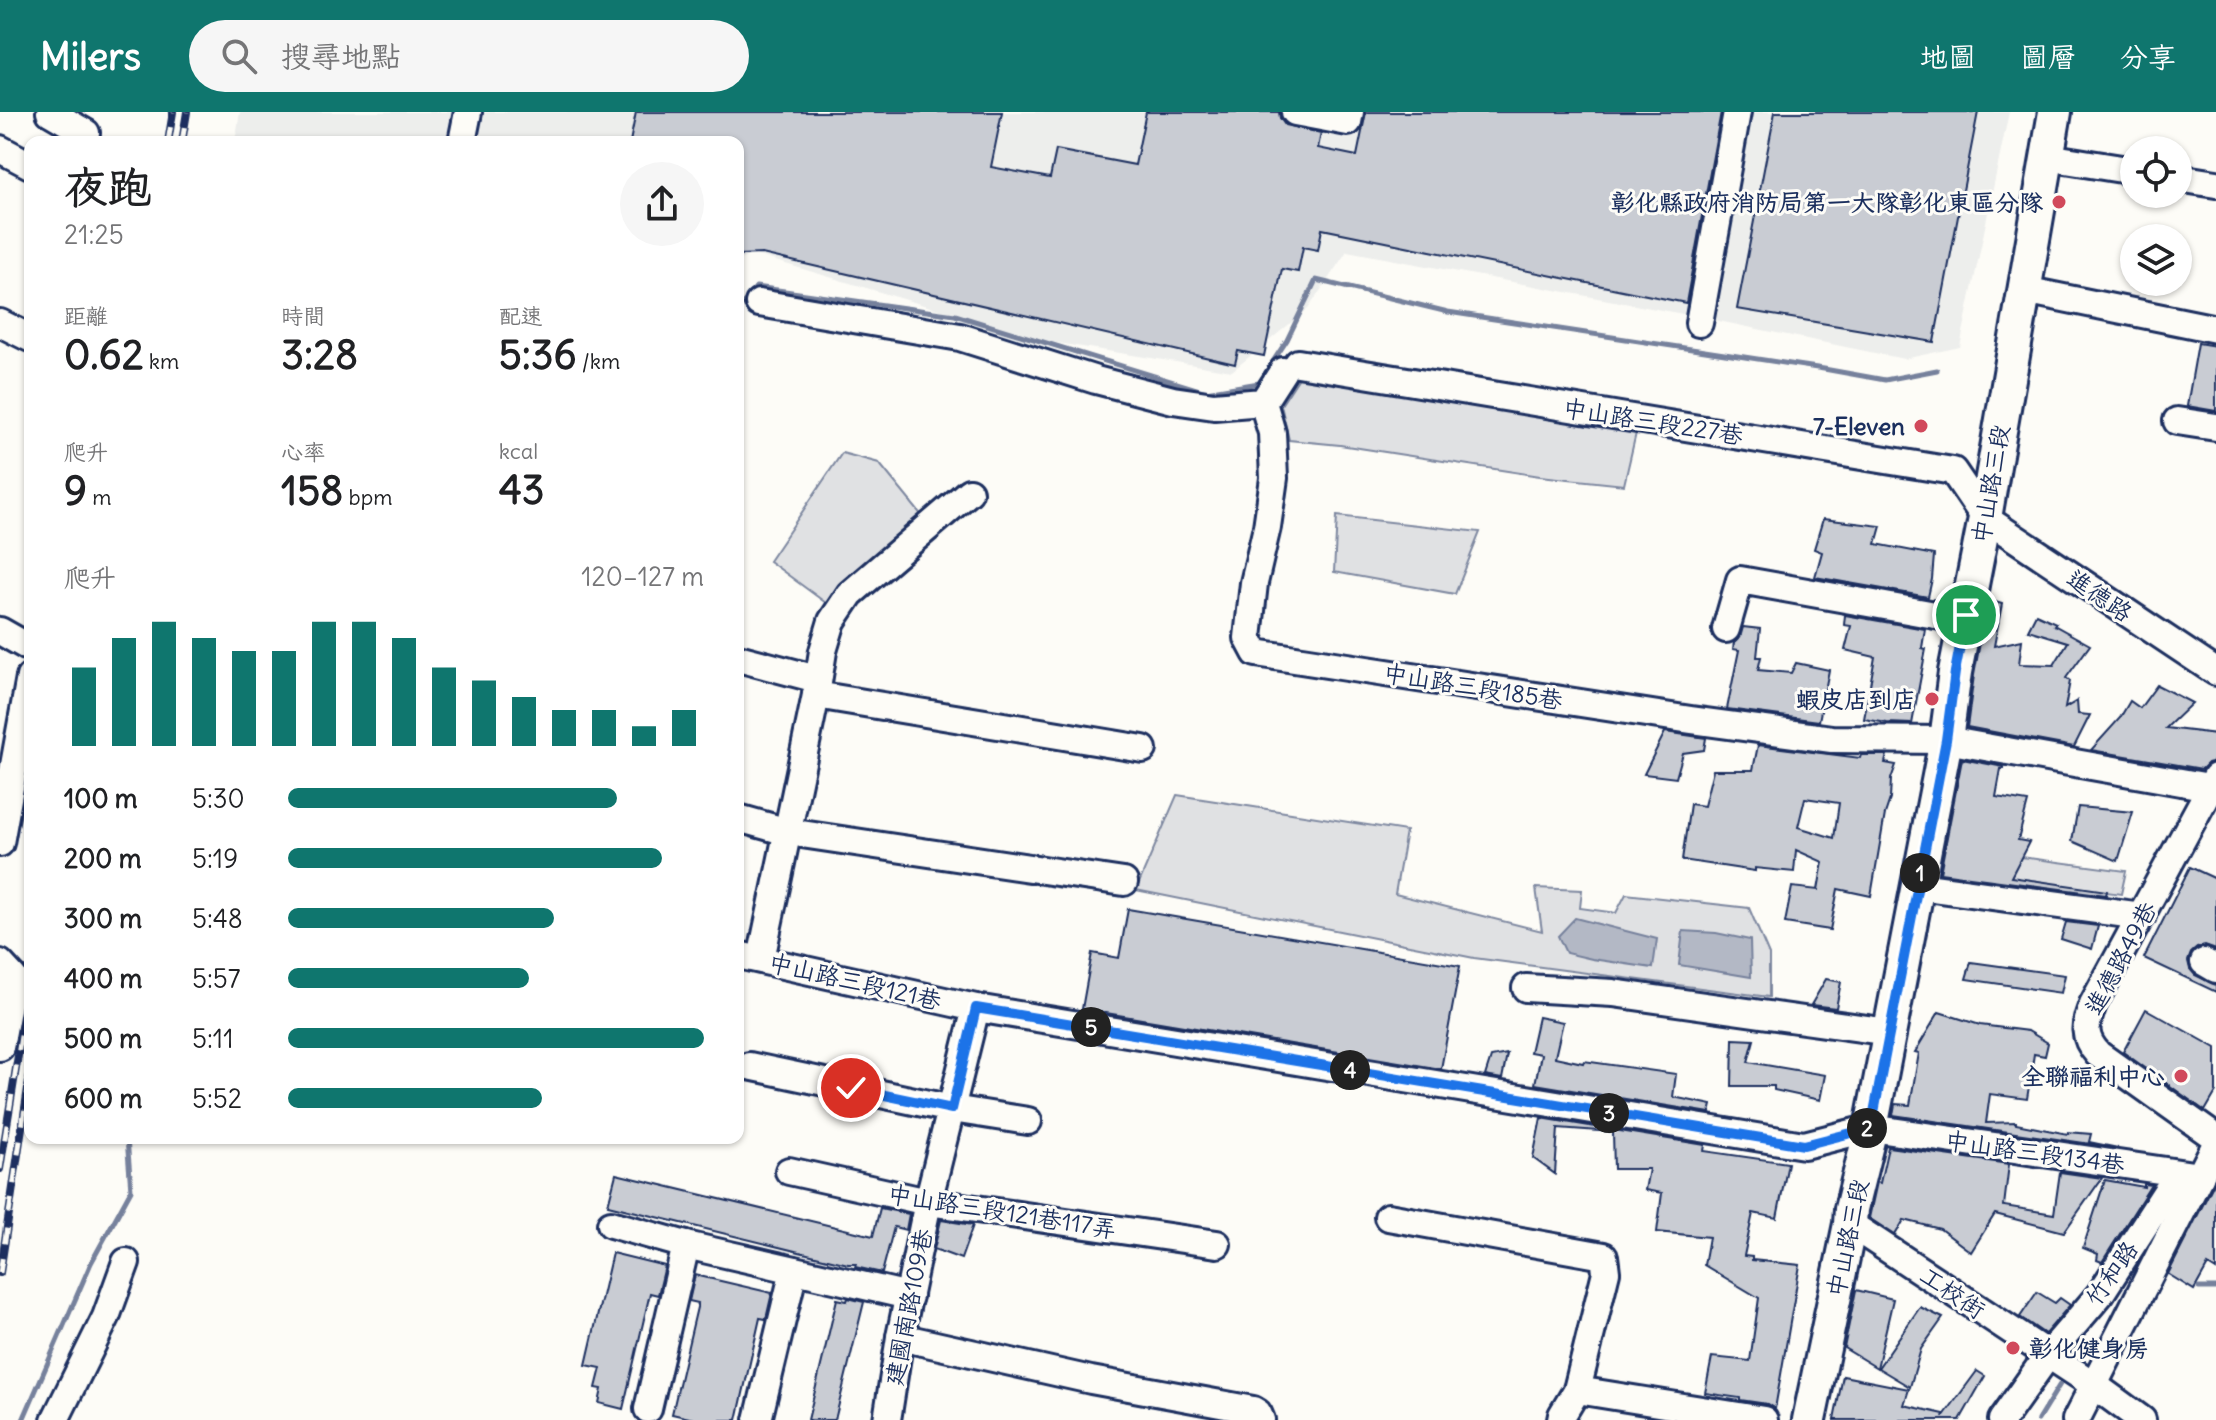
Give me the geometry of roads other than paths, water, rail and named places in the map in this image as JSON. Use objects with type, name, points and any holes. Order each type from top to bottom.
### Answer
[{"type":"main road","name":"中山路三段","points":[[1809,1420],[1851,1209],[1871,1128],[1946,740],[1955,672],[1985,518],[2055,112]]},
{"type":"street","points":[[50,112],[86,133]]},
{"type":"street","points":[[463,136],[468,112]]},
{"type":"street","points":[[1295,112],[1348,122],[1350,112]]},
{"type":"street","points":[[1699,323],[1737,112]]},
{"type":"street","points":[[0,149],[24,162]]},
{"type":"street","points":[[2047,157],[2120,169]]},
{"type":"street","points":[[2192,180],[2216,184]]},
{"type":"street","points":[[2024,290],[2216,329]]},
{"type":"street","points":[[759,303],[960,337],[1096,380],[1173,400],[1214,406],[1263,402]]},
{"type":"street","points":[[0,323],[24,335]]},
{"type":"street","name":"中山路三段227巷","points":[[1263,402],[1291,367],[1953,471],[1985,518]]},
{"type":"street","name":"中山路三段185巷","points":[[1263,402],[1272,433],[1274,478],[1254,583],[1248,638],[1256,653],[1832,739],[1946,740]]},
{"type":"street","points":[[2177,421],[2216,427]]},
{"type":"street","points":[[749,957],[788,832],[832,621],[850,594],[969,492]]},
{"type":"street","name":"進德路","points":[[1985,518],[2216,672]]},
{"type":"street","points":[[1726,629],[1740,580],[1941,616],[1966,615]]},
{"type":"street","points":[[0,631],[24,645]]},
{"type":"street","points":[[744,660],[816,687],[1143,749]]},
{"type":"street","points":[[0,843],[7,764],[24,700]]},
{"type":"street","points":[[1946,740],[2213,782]]},
{"type":"street","name":"進德路49巷","points":[[2213,782],[2086,1022],[2087,1042],[2098,1054],[2216,1138]]},
{"type":"street","points":[[744,820],[788,832],[1124,882]]},
{"type":"street","points":[[1918,886],[2142,916]]},
{"type":"street","name":"中山路三段121巷","points":[[749,957],[976,1008],[1804,1145],[1871,1128]]},
{"type":"street","points":[[0,963],[13,977],[0,1045]]},
{"type":"street","points":[[1526,988],[1613,993],[1889,1032]]},
{"type":"street","name":"建國南路109巷","points":[[887,1420],[900,1337],[928,1202],[976,1008]]},
{"type":"street","points":[[749,1066],[952,1109],[1028,1121]]},
{"type":"street","name":"中山路三段134巷","points":[[1871,1128],[2200,1176]]},
{"type":"street","points":[[2076,1420],[2216,1144]]},
{"type":"street","name":"中山路三段121巷117弄","points":[[789,1171],[928,1202],[1217,1244]]},
{"type":"street","name":"竹和路","points":[[2002,1420],[2058,1362],[2166,1192],[2200,1176]]},
{"type":"street","points":[[1388,1217],[1604,1256],[1606,1272],[1577,1390],[1561,1420]]},
{"type":"street","points":[[611,1224],[686,1245],[909,1296]]},
{"type":"street","name":"工校街","points":[[1850,1224],[2142,1420]]},
{"type":"street","points":[[648,1409],[686,1245]]},
{"type":"street","points":[[55,1420],[106,1317],[126,1262]]},
{"type":"street","points":[[758,1420],[794,1270]]},
{"type":"street","points":[[900,1337],[1091,1380],[1253,1410],[1261,1420]]},
{"type":"street","points":[[1577,1390],[1764,1420]]},
{"type":"waterway","points":[[744,302],[756,287],[955,315],[1206,392],[1259,383],[1287,340],[1316,280],[1448,312],[1885,380],[1937,370]]},
{"type":"waterway","points":[[23,1420],[91,1263],[131,1190],[127,1144]]},
{"type":"waterway","points":[[2199,1288],[2216,1288]]},
{"type":"waterway","points":[[2038,1420],[2065,1376]]},
{"type":"railway","points":[[169,136],[173,112]]},
{"type":"railway","points":[[183,136],[187,112]]},
{"type":"railway","points":[[0,1169],[24,1018]]},
{"type":"railway","points":[[0,1273],[24,1115]]},
{"type":"place","name":"彰化縣政府消防局第一大隊彰化東區分隊","points":[[2059,202]]},
{"type":"place","name":"7-Eleven","points":[[1921,426]]},
{"type":"place","name":"蝦皮店到店","points":[[1932,699]]},
{"type":"place","name":"全聯福利中心","points":[[2181,1076]]},
{"type":"place","name":"彰化健身房","points":[[2013,1348]]}]
